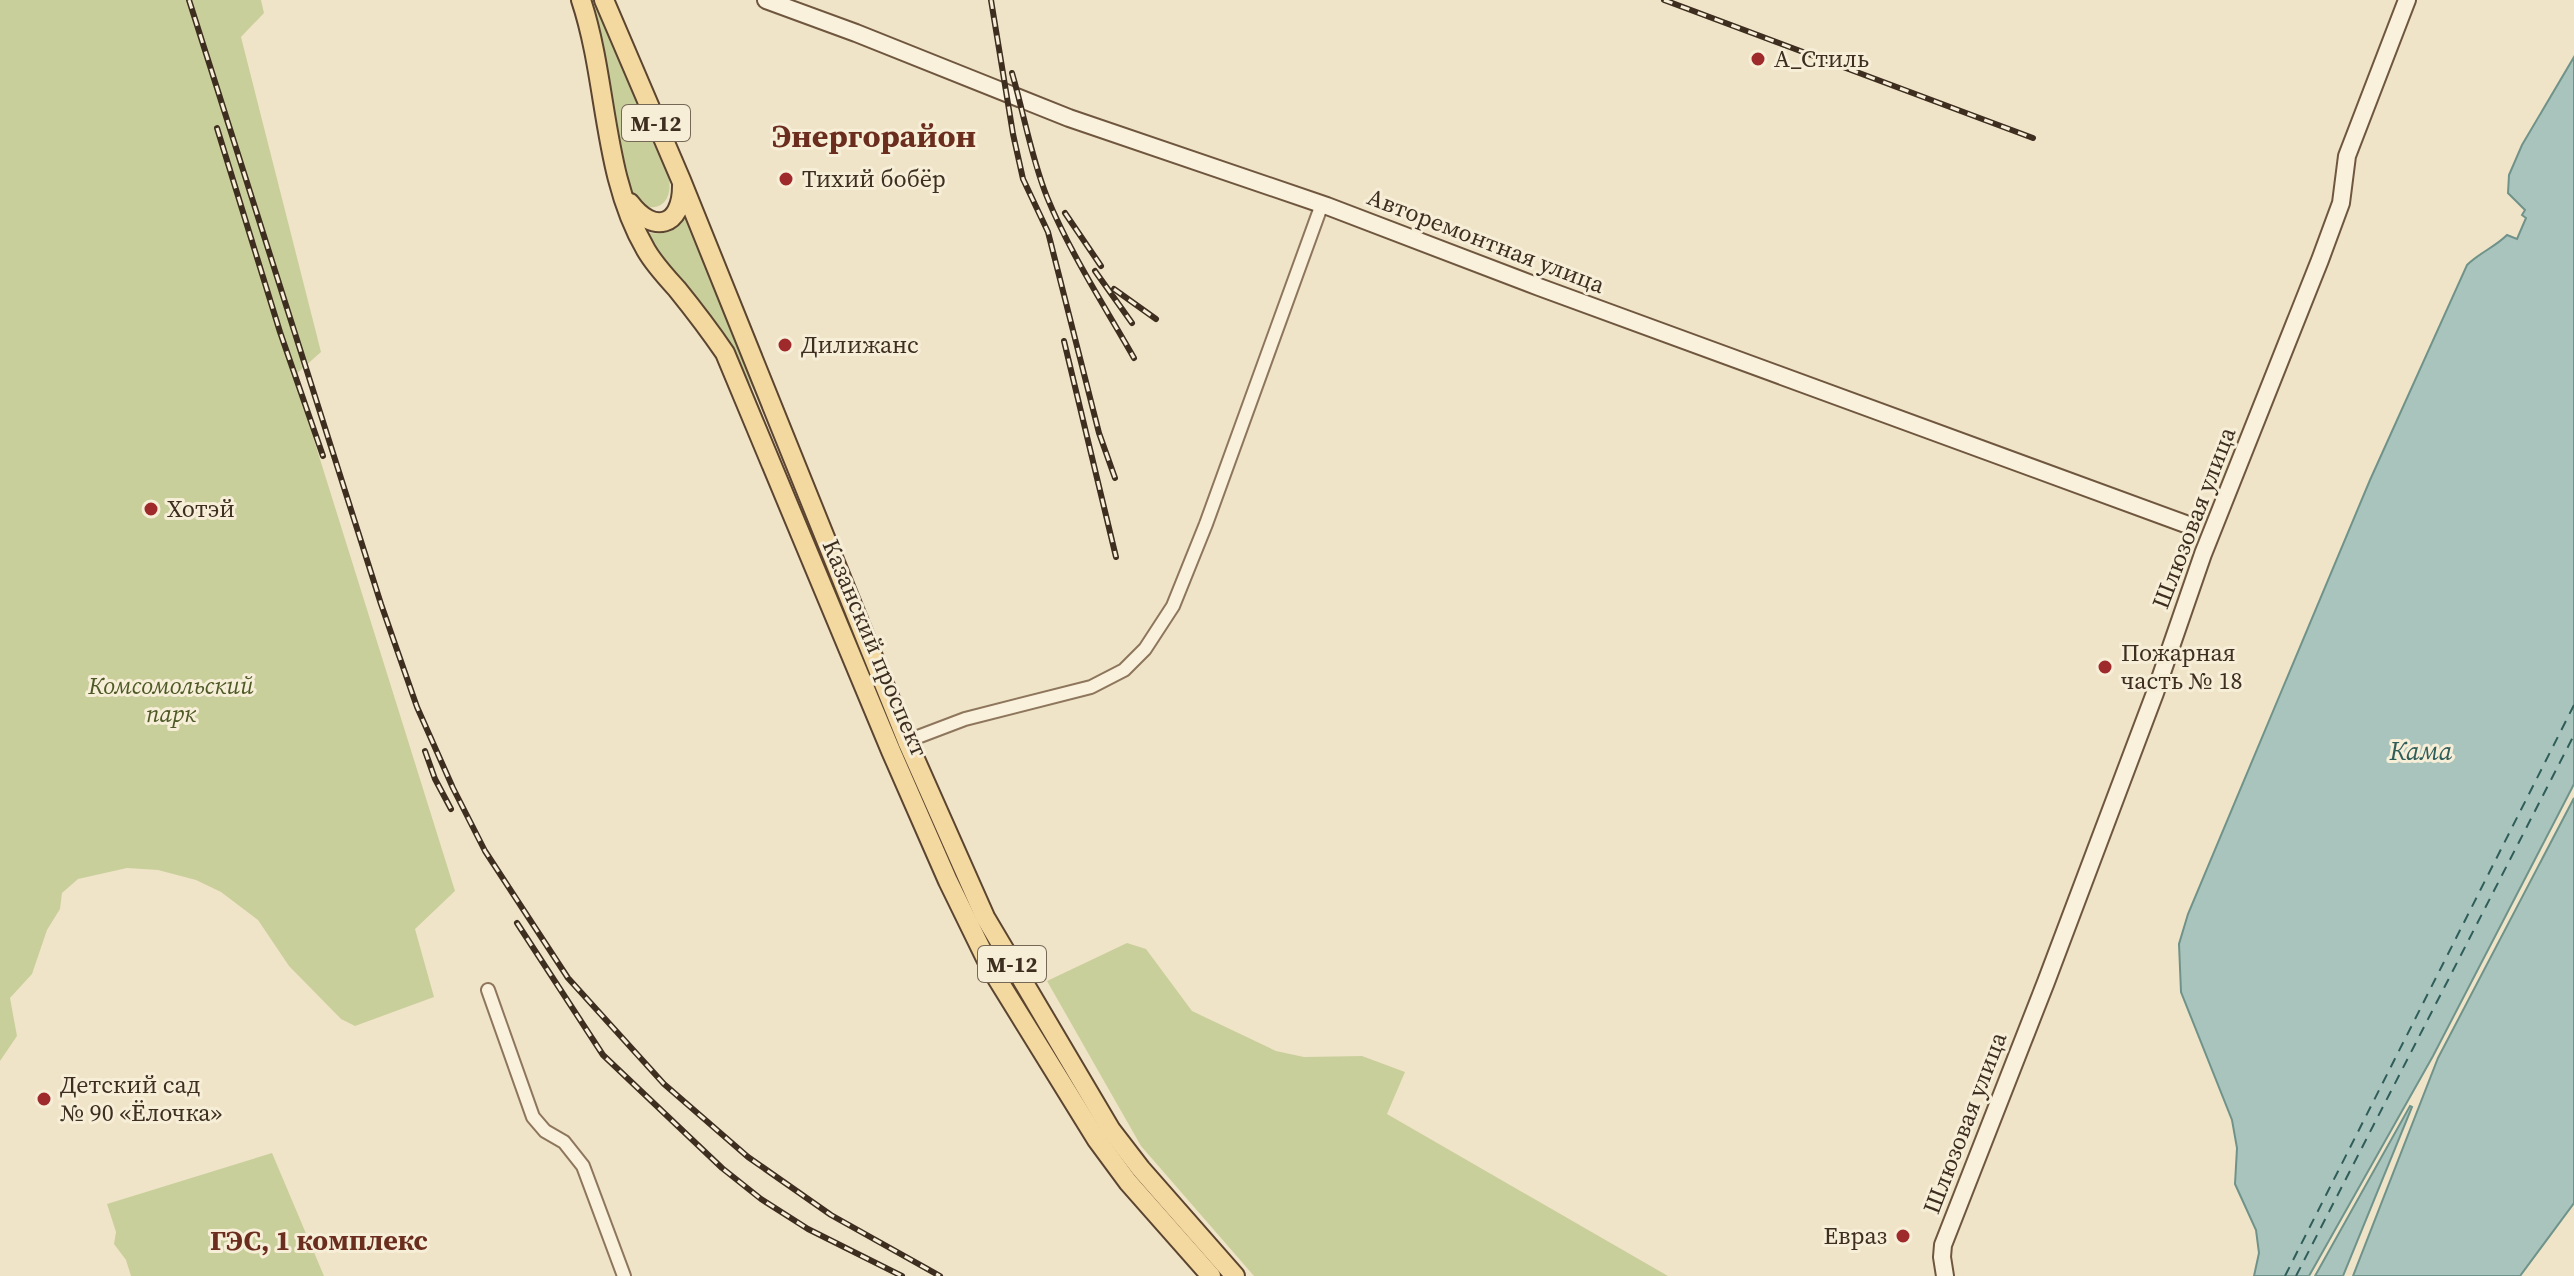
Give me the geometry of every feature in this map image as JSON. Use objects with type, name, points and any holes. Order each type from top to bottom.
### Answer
[{"type":"main road","name":"Казанский проспект","points":[[581,0],[592,34],[613,160],[647,252],[725,353],[977,922],[1111,1130],[1235,1276]]},
{"type":"main road","name":"Казанский проспект","points":[[604,0],[681,180],[907,741],[956,877]]},
{"type":"main road","points":[[624,194],[639,216],[653,222],[666,222],[677,214],[682,203],[681,180]]},
{"type":"main road","name":"Казанский проспект","points":[[977,922],[990,967],[1097,1140],[1128,1182],[1211,1276]]},
{"type":"street","points":[[613,0],[617,29]]},
{"type":"street","name":"Авторемонтная улица","points":[[766,0],[1069,118],[1322,204],[1539,287],[2191,526]]},
{"type":"street","name":"Шлюзовая улица","points":[[1945,1276],[1943,1245],[2128,765],[2203,554],[2320,260],[2341,203],[2347,156],[2407,0]]},
{"type":"street","points":[[907,741],[965,719],[1091,687],[1124,670],[1145,649],[1173,606],[1206,524],[1322,204]]},
{"type":"street","points":[[2203,554],[2191,526],[2208,520],[2221,509]]},
{"type":"street","points":[[488,990],[533,1117],[545,1131],[564,1142],[583,1166],[624,1276]]},
{"type":"green space","name":"Комсомольский парк","points":[[0,0],[261,0],[264,13],[241,37],[321,352],[294,376],[455,891],[415,929],[434,997],[355,1026],[341,1019],[289,966],[258,920],[221,892],[196,880],[158,870],[127,868],[78,879],[62,893],[60,909],[47,930],[32,974],[10,998],[17,1036],[0,1061]]},
{"type":"green space","points":[[588,0],[597,0],[603,12],[669,178],[668,197],[656,207],[642,206],[630,193],[623,173],[602,43]]},
{"type":"green space","points":[[686,215],[755,392],[723,338],[642,230],[667,232]]},
{"type":"green space","points":[[1127,943],[1146,949],[1192,1011],[1276,1051],[1304,1057],[1362,1056],[1405,1072],[1387,1114],[1668,1276],[1254,1276],[1141,1146],[1047,981]]},
{"type":"green space","points":[[272,1153],[324,1276],[131,1276],[126,1260],[114,1244],[116,1232],[107,1204]]},
{"type":"water","name":"Кама","points":[[2574,57],[2574,784],[2433,1056],[2309,1276],[2254,1276],[2259,1253],[2256,1230],[2235,1184],[2237,1148],[2232,1120],[2181,992],[2179,944],[2188,914],[2370,480],[2467,265],[2507,235],[2517,239],[2526,218],[2522,215],[2525,210],[2508,193],[2509,175],[2522,145]]},
{"type":"water","points":[[2574,798],[2574,1203],[2520,1276],[2353,1276],[2438,1058]]},
{"type":"water","points":[[2410,1106],[2343,1276],[2315,1276]]},
{"type":"ferry route","points":[[2285,1276],[2574,705]]},
{"type":"ferry route","points":[[2296,1276],[2574,735]]},
{"type":"railway","points":[[189,0],[381,604],[417,707],[485,851],[568,978],[664,1084],[748,1157],[831,1215],[940,1276]]},
{"type":"railway","points":[[991,0],[1023,179],[1048,232],[1099,433],[1115,478]]},
{"type":"railway","points":[[1664,0],[2033,138]]},
{"type":"railway","points":[[1012,73],[1047,197],[1077,259],[1134,358]]},
{"type":"railway","points":[[217,128],[280,332],[323,456]]},
{"type":"railway","points":[[1065,213],[1101,266]]},
{"type":"railway","points":[[1095,271],[1132,323]]},
{"type":"railway","points":[[1114,289],[1156,319]]},
{"type":"railway","points":[[1064,341],[1116,557]]},
{"type":"railway","points":[[425,751],[451,809]]},
{"type":"railway","points":[[517,923],[603,1055],[722,1168],[761,1199],[808,1229],[902,1276]]},
{"type":"place","name":"А_Стиль","points":[[1758,59]]},
{"type":"place","name":"Тихий бобёр","points":[[786,179]]},
{"type":"place","name":"Дилижанс","points":[[785,345]]},
{"type":"place","name":"Хотэй","points":[[151,509]]},
{"type":"place","name":"Пожарная часть № 18","points":[[2105,667]]},
{"type":"place","name":"Детский сад № 90 «Ёлочка»","points":[[44,1099]]},
{"type":"place","name":"Евраз","points":[[1903,1236]]},
{"type":"district","name":"Энергорайон","points":[[874,136]]},
{"type":"district","name":"ГЭС, 1 комплекс","points":[[319,1240]]}]
